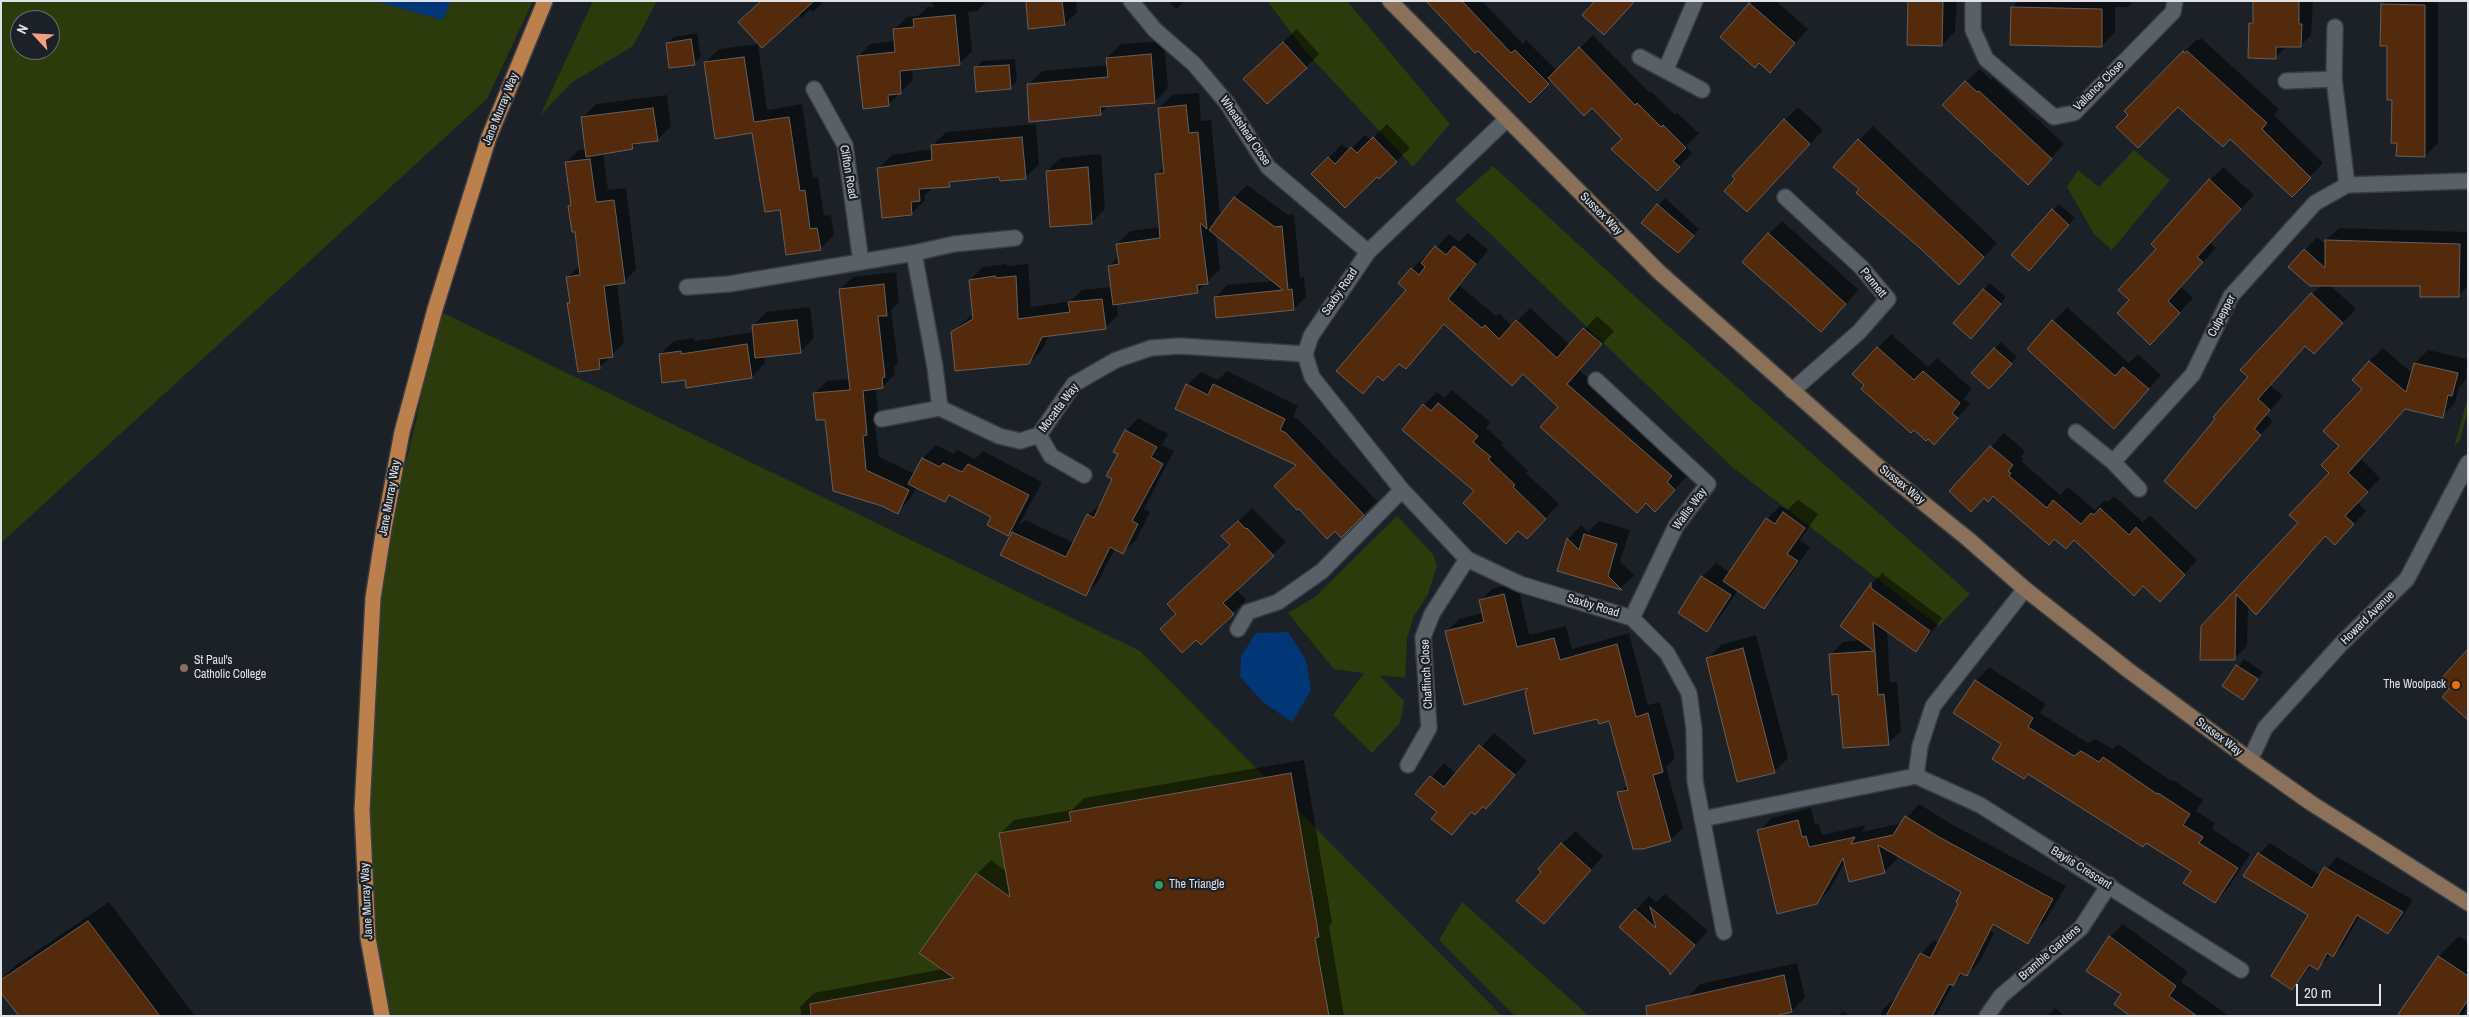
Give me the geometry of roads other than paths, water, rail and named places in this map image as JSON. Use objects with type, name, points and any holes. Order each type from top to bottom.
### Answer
[{"type":"main road","name":"Jane Murray Way","points":[[382,1016],[368,938],[362,810],[373,598],[384,528],[402,432],[435,309],[489,137],[545,1]]},
{"type":"street","name":"Wheatsheaf Close","points":[[1131,1],[1155,30],[1194,64],[1227,103],[1268,167],[1368,252]]},
{"type":"street","name":"Sussex Way","points":[[1390,1],[1659,272],[1880,468],[1968,539],[2025,589],[2128,670],[2311,803],[2468,902]]},
{"type":"street","points":[[1666,69],[1695,1]]},
{"type":"street","name":"Vallance Close","points":[[1973,1],[1973,30],[1986,59],[2054,117],[2074,112],[2173,12],[2175,1]]},
{"type":"street","points":[[2335,27],[2334,79],[2347,184]]},
{"type":"street","points":[[1640,57],[1666,69],[1702,90]]},
{"type":"street","points":[[2286,81],[2334,79]]},
{"type":"street","name":"Clifton Road","points":[[814,89],[845,145],[862,262]]},
{"type":"street","name":"Saxby Road","points":[[1507,119],[1368,252],[1311,336],[1305,354],[1312,377],[1402,490],[1467,559],[1520,584],[1632,618],[1667,653],[1689,693],[1694,729],[1695,780],[1724,932]]},
{"type":"street","name":"Culpepper","points":[[2113,462],[2193,374],[2231,296],[2315,203],[2347,184],[2468,181]]},
{"type":"street","name":"Pannett","points":[[1784,197],[1861,267],[1888,299],[1859,332],[1792,390]]},
{"type":"street","points":[[687,287],[729,284],[914,253],[954,244],[1016,238]]},
{"type":"street","points":[[882,418],[940,408],[936,367],[914,253]]},
{"type":"street","name":"Mocatta Way","points":[[940,408],[999,436],[1020,441],[1039,435],[1074,384],[1116,360],[1152,348],[1180,346],[1305,354]]},
{"type":"street","name":"Wallis Way","points":[[1596,380],[1708,484],[1676,526],[1632,618]]},
{"type":"street","points":[[2076,432],[2113,462],[2139,489]]},
{"type":"street","points":[[1039,435],[1051,456],[1084,475]]},
{"type":"street","name":"Howard Avenue","points":[[2250,760],[2265,728],[2341,644],[2407,579],[2468,463]]},
{"type":"street","points":[[1238,629],[1248,612],[1278,602],[1322,571],[1402,490]]},
{"type":"street","name":"Chaffinch Close","points":[[1408,765],[1429,728],[1423,637],[1432,614],[1467,559]]},
{"type":"street","points":[[1702,819],[1916,776],[1920,746],[1934,706],[2025,589]]},
{"type":"street","name":"Baylis Crescent","points":[[1916,776],[1980,805],[2241,970]]},
{"type":"street","name":"Bramble Gardens","points":[[1987,1016],[2001,996],[2081,928],[2109,885]]},
{"type":"water","points":[[374,1],[451,1],[443,20]]},
{"type":"water","points":[[1288,632],[1306,660],[1311,690],[1292,722],[1264,703],[1240,677],[1241,656],[1256,633]]},
{"type":"place","name":"St Paul's Catholic College","points":[[184,668]]},
{"type":"place","name":"The Woolpack","points":[[2456,685]]},
{"type":"place","name":"The Triangle","points":[[1159,885]]}]
